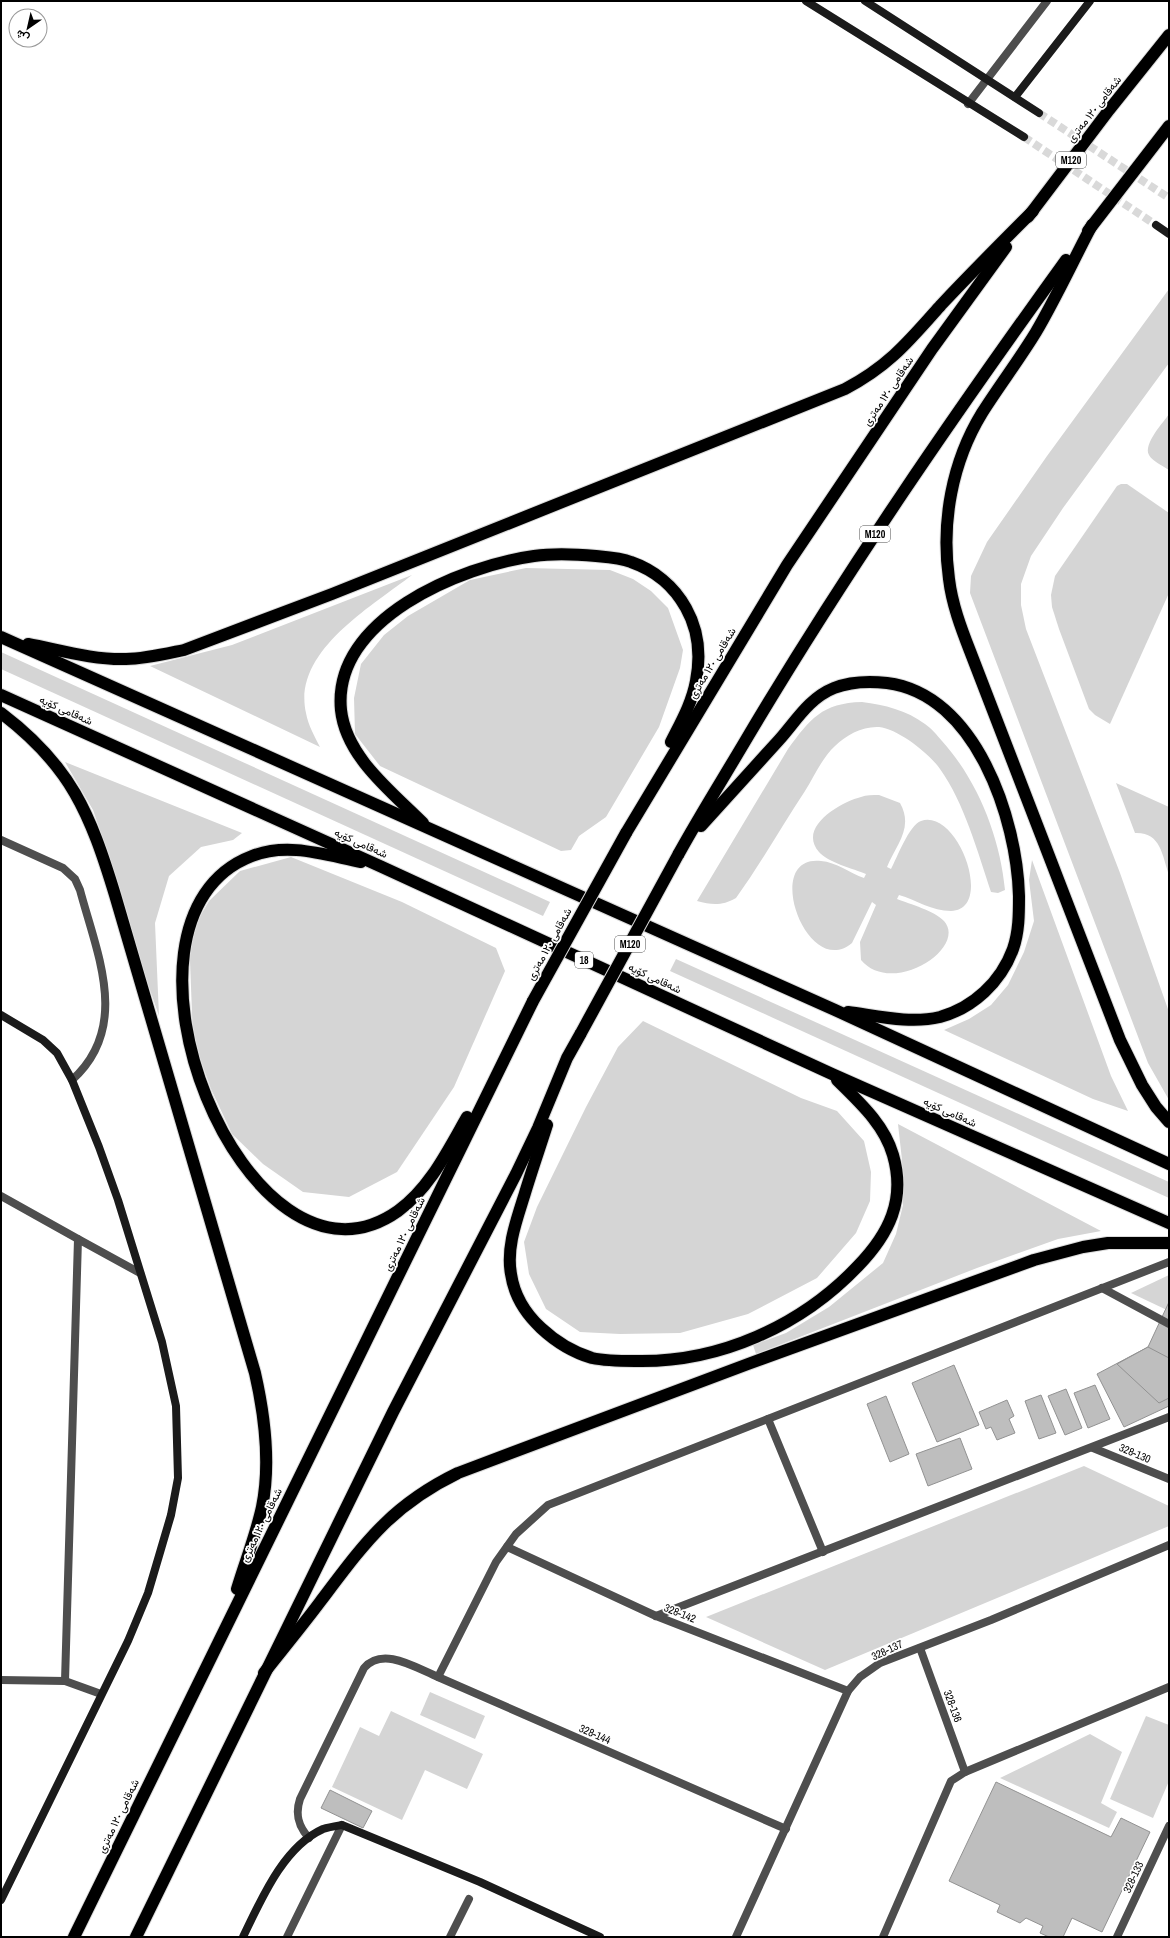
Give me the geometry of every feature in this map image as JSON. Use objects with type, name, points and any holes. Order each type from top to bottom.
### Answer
[{"type":"highway","name":"شەقامی ١٢٠ مەتری","points":[[74,1937],[532,1001],[638,810],[787,565],[932,349],[1109,110],[1169,35]]},
{"type":"highway","name":"M120","points":[[568,1058],[681,851],[794,658],[877,531],[973,390],[1092,225],[1169,126]]},
{"type":"highway","points":[[5,639],[93,656],[126,659],[145,658],[184,650],[332,594],[845,388],[867,377],[909,342],[941,306],[1033,211]]},
{"type":"highway","points":[[1092,225],[1036,332],[982,414],[966,446],[952,487],[948,511],[949,579],[960,625],[1100,991],[1130,1064],[1156,1108],[1169,1122]]},
{"type":"highway","points":[[429,829],[378,779],[359,754],[351,740],[341,710],[342,687],[348,665],[364,638],[374,626],[408,603],[452,579],[479,569],[534,556],[582,555],[629,561],[660,577],[676,593],[691,618],[697,634],[700,651],[696,682],[686,712],[638,810]]},
{"type":"highway","points":[[5,639],[835,1010],[1169,1164]]},
{"type":"highway","points":[[681,851],[780,739],[807,706],[832,689],[847,684],[862,682],[892,684],[908,688],[933,701],[955,720],[980,756],[1006,816],[1014,848],[1018,881],[1019,920],[1014,948],[997,979],[985,992],[972,1002],[946,1015],[923,1020],[905,1020],[835,1010]]},
{"type":"highway","name":"شەقامی کۆیە","points":[[1,695],[382,867],[832,1074],[1169,1223]]},
{"type":"highway","points":[[1,713],[35,741],[59,768],[78,798],[97,840],[115,895],[255,1373],[265,1426],[265,1480],[262,1507],[226,1624]]},
{"type":"highway","points":[[382,867],[296,849],[266,851],[252,856],[226,871],[215,881],[198,906],[187,941],[184,959],[182,996],[187,1033],[200,1081],[209,1104],[229,1142],[247,1168],[280,1204],[290,1212],[313,1224],[326,1227],[351,1228],[376,1223],[388,1218],[410,1201],[431,1178],[516,1033]]},
{"type":"highway","points":[[568,1058],[509,1251],[511,1275],[514,1287],[524,1308],[551,1338],[578,1353],[608,1361],[648,1362],[694,1357],[717,1351],[759,1336],[779,1327],[816,1304],[848,1276],[874,1249],[883,1236],[895,1207],[898,1191],[897,1172],[893,1154],[886,1137],[876,1121],[832,1074]]},
{"type":"highway","points":[[136,1937],[393,1412],[516,1174],[538,1128],[568,1058]]},
{"type":"highway","points":[[264,1673],[355,1556],[378,1529],[415,1497],[458,1473],[748,1364],[1034,1260],[1077,1248],[1108,1244],[1169,1243]]},
{"type":"street","points":[[806,1],[1024,138]]},
{"type":"street","points":[[865,1],[1039,113]]},
{"type":"street","points":[[968,104],[1047,1]]},
{"type":"street","points":[[1015,97],[1090,1]]},
{"type":"street","points":[[1156,225],[1169,234]]},
{"type":"street","points":[[1,840],[63,868],[75,879],[80,890],[103,974],[105,1012],[103,1030],[94,1054],[90,1062],[72,1080]]},
{"type":"street","points":[[1,1014],[43,1040],[57,1053],[72,1080],[118,1200],[162,1342],[176,1406],[178,1478],[172,1515],[148,1593],[128,1641],[1,1900]]},
{"type":"street","points":[[1,1196],[140,1273]]},
{"type":"street","points":[[65,1681],[78,1239]]},
{"type":"street","points":[[438,1677],[496,1562],[516,1534],[548,1505],[1169,1262]]},
{"type":"street","points":[[1102,1288],[1169,1324]]},
{"type":"street","points":[[656,1616],[1093,1448],[1169,1417]]},
{"type":"street","points":[[768,1419],[823,1552]]},
{"type":"street","name":"328-130","points":[[1093,1448],[1169,1479]]},
{"type":"street","name":"328-137","points":[[736,1937],[848,1691],[860,1677],[880,1663],[920,1648],[1169,1545]]},
{"type":"street","name":"328-142","points":[[507,1547],[656,1616],[848,1691]]},
{"type":"street","name":"328-136","points":[[920,1648],[965,1772]]},
{"type":"street","name":"328-144","points":[[309,1838],[300,1827],[298,1820],[297,1813],[300,1799],[364,1668],[374,1659],[388,1658],[438,1677],[786,1829]]},
{"type":"street","points":[[1,1680],[65,1681],[101,1694]]},
{"type":"street","points":[[883,1937],[951,1781],[965,1772],[1169,1687]]},
{"type":"street","points":[[287,1937],[342,1825]]},
{"type":"street","points":[[243,1937],[267,1888],[288,1857],[309,1838],[324,1829],[342,1825],[480,1882],[591,1935],[600,1937]]},
{"type":"street","name":"328-133","points":[[1117,1937],[1167,1835],[1169,1826]]},
{"type":"street","points":[[450,1937],[469,1899]]},
{"type":"shaded area","points":[[1169,289],[1169,363],[1063,508],[1031,556],[1021,584],[1021,605],[1026,629],[1120,873],[1169,1012],[1169,1100],[1148,1063],[970,593],[971,576],[987,542],[1047,456]]},
{"type":"shaded area","points":[[1169,414],[1169,470],[1153,459],[1149,455],[1148,450],[1151,440],[1158,428]]},
{"type":"shaded area","points":[[1127,484],[1169,513],[1169,593],[1110,724],[1095,715],[1089,709],[1059,629],[1052,607],[1051,595],[1055,576],[1117,486]]},
{"type":"shaded area","points":[[526,568],[610,570],[633,579],[651,591],[668,608],[683,650],[680,668],[659,727],[606,817],[579,836],[571,850],[561,851],[380,766],[355,734],[354,698],[361,664],[384,635],[408,616],[470,580]]},
{"type":"shaded area","points":[[412,575],[376,601],[338,633],[323,651],[311,670],[305,691],[306,713],[310,726],[320,747],[150,666],[232,645]]},
{"type":"shaded area","points":[[1,652],[550,902],[543,916],[1,669]]},
{"type":"shaded area","points":[[862,702],[895,709],[918,719],[934,732],[955,757],[976,792],[985,811],[998,850],[1005,890],[998,893],[991,892],[963,812],[949,782],[940,769],[921,749],[904,737],[887,729],[873,727],[855,732],[839,742],[830,751],[736,898],[721,904],[697,901],[788,749],[803,729],[827,709],[848,703]]},
{"type":"shaded area","points":[[65,762],[242,833],[233,840],[201,847],[169,876],[155,923],[159,1016],[140,961],[113,868],[93,810]]},
{"type":"shaded area","points":[[1116,783],[1169,807],[1169,875],[1162,853],[1155,841],[1150,836],[1135,833]]},
{"type":"shaded area","points":[[879,795],[900,803],[904,812],[905,820],[902,836],[887,867],[891,869],[908,835],[917,824],[921,821],[935,821],[947,829],[958,844],[966,861],[971,879],[970,895],[964,906],[951,911],[937,909],[899,895],[897,899],[922,908],[940,917],[944,921],[949,932],[946,944],[936,955],[923,964],[907,971],[890,973],[874,970],[861,960],[860,942],[876,905],[872,902],[852,943],[835,950],[820,945],[807,932],[797,914],[793,894],[794,876],[803,864],[821,861],[827,862],[864,878],[866,874],[834,862],[823,856],[814,843],[813,834],[817,825],[824,817],[843,804],[863,796]]},
{"type":"shaded area","points":[[291,857],[402,902],[496,948],[505,971],[454,1087],[397,1172],[349,1197],[303,1192],[263,1164],[232,1134],[211,1089],[193,1039],[189,935],[209,901],[240,871]]},
{"type":"shaded area","points":[[1032,860],[1111,1076],[1128,1111],[1093,1099],[944,1030],[969,1019],[991,1005],[1008,985],[1024,952],[1034,921],[1029,880]]},
{"type":"shaded area","points":[[676,959],[1169,1182],[1169,1198],[670,971]]},
{"type":"shaded area","points":[[643,1021],[801,1098],[837,1111],[864,1141],[871,1172],[870,1201],[856,1233],[817,1278],[748,1314],[680,1333],[620,1334],[580,1332],[546,1309],[529,1274],[524,1242],[537,1207],[586,1107],[618,1047]]},
{"type":"shaded area","points":[[898,1124],[1101,1231],[1058,1239],[977,1268],[756,1354],[753,1345],[786,1333],[829,1307],[883,1263],[896,1234],[903,1205],[902,1160]]},
{"type":"shaded area","points":[[1169,1275],[1169,1311],[1131,1293]]},
{"type":"shaded area","points":[[1084,1466],[1169,1506],[1169,1526],[825,1670],[706,1617]]},
{"type":"shaded area","points":[[430,1692],[485,1716],[475,1739],[420,1715]]},
{"type":"shaded area","points":[[391,1711],[483,1754],[467,1789],[425,1770],[402,1820],[332,1787],[360,1727],[379,1736]]},
{"type":"shaded area","points":[[1146,1716],[1169,1725],[1169,1781],[1153,1818],[1110,1799]]},
{"type":"shaded area","points":[[1090,1734],[1122,1752],[1101,1803],[1117,1812],[1109,1828],[1000,1778]]},
{"type":"building","points":[[1169,1302],[1169,1406],[1124,1427],[1097,1374],[1148,1347]]},
{"type":"building","points":[[1148,1347],[1169,1358],[1169,1398],[1159,1403],[1117,1364]]},
{"type":"building","points":[[954,1365],[979,1425],[937,1442],[912,1383]]},
{"type":"building","points":[[1095,1385],[1110,1419],[1088,1428],[1074,1393]]},
{"type":"building","points":[[1066,1389],[1082,1428],[1065,1435],[1048,1396]]},
{"type":"building","points":[[1041,1395],[1056,1433],[1039,1439],[1025,1401]]},
{"type":"building","points":[[886,1396],[909,1454],[890,1462],[867,1404]]},
{"type":"building","points":[[1007,1400],[1014,1416],[1009,1419],[1015,1433],[997,1440],[991,1427],[986,1429],[979,1412]]},
{"type":"building","points":[[960,1438],[972,1469],[928,1486],[916,1454]]},
{"type":"building","points":[[996,1782],[1111,1837],[1121,1818],[1150,1832],[1102,1932],[1072,1918],[1063,1937],[1049,1937],[1040,1933],[1043,1926],[1026,1918],[1020,1923],[997,1912],[1000,1905],[949,1881]]},
{"type":"building","points":[[330,1790],[372,1811],[363,1828],[321,1808]]},
{"type":"tunnel","points":[[1039,113],[1169,198]]},
{"type":"tunnel","points":[[1024,137],[1156,225]]}]
